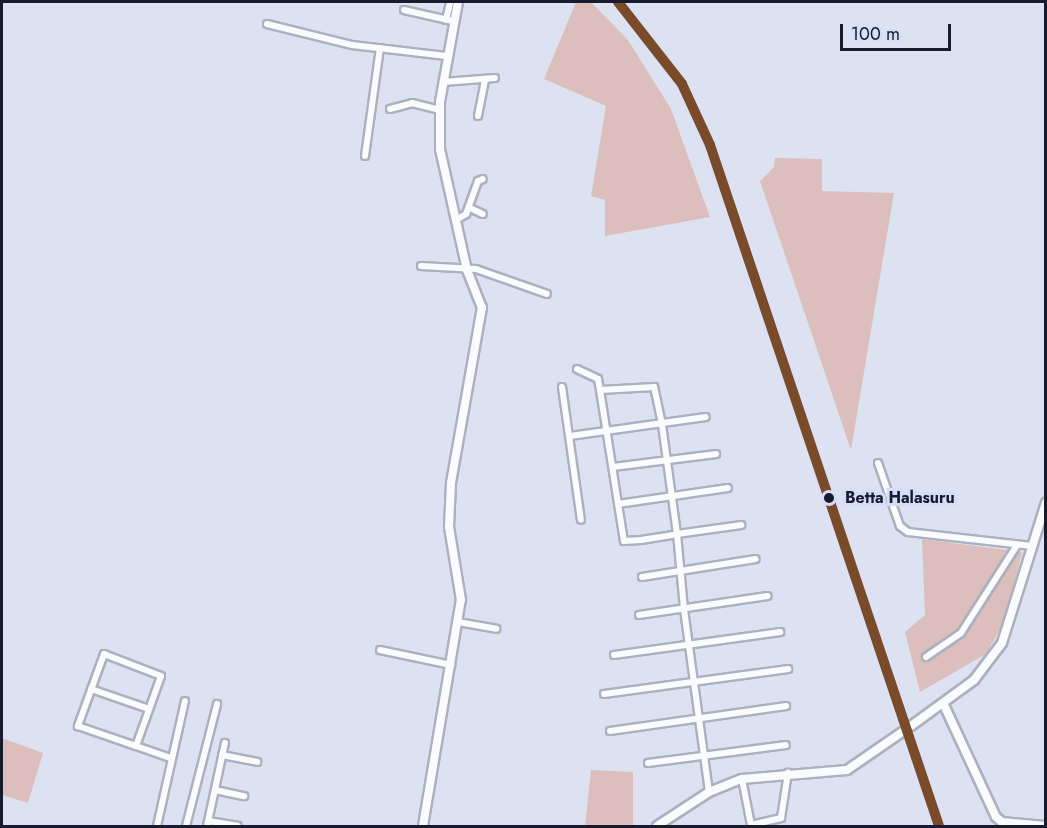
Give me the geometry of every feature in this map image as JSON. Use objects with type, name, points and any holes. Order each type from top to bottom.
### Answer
[{"type":"street","points":[[423,826],[461,600],[450,527],[451,483],[482,308],[466,270],[440,149],[440,110],[450,2]]},
{"type":"street","points":[[449,20],[458,2]]},
{"type":"street","points":[[404,10],[449,20]]},
{"type":"street","points":[[267,24],[380,48],[446,56]]},
{"type":"street","points":[[365,156],[380,48]]},
{"type":"street","points":[[443,82],[495,78]]},
{"type":"street","points":[[478,116],[485,79]]},
{"type":"street","points":[[390,109],[412,103],[440,110]]},
{"type":"street","points":[[456,220],[470,208],[474,188],[483,179]]},
{"type":"street","points":[[470,208],[483,214]]},
{"type":"street","points":[[421,266],[486,272],[547,294]]},
{"type":"street","points":[[577,369],[598,379],[624,541],[741,525]]},
{"type":"street","points":[[562,387],[581,520]]},
{"type":"street","points":[[600,390],[654,387],[662,424],[684,609],[710,792]]},
{"type":"street","points":[[570,435],[706,417]]},
{"type":"street","points":[[613,467],[716,454]]},
{"type":"street","points":[[878,464],[900,526],[908,532],[1032,546]]},
{"type":"street","points":[[618,504],[728,488]]},
{"type":"street","points":[[911,726],[944,705],[988,665],[1002,643],[1046,503]]},
{"type":"street","points":[[926,657],[961,633],[1017,545]]},
{"type":"street","points":[[642,577],[756,559]]},
{"type":"street","points":[[639,615],[768,596]]},
{"type":"street","points":[[458,622],[496,629]]},
{"type":"street","points":[[614,655],[780,632]]},
{"type":"street","points":[[380,650],[451,664]]},
{"type":"street","points":[[136,746],[160,676],[105,654],[78,726],[136,746],[171,758]]},
{"type":"street","points":[[604,693],[788,669]]},
{"type":"street","points":[[91,689],[149,709]]},
{"type":"street","points":[[157,826],[185,701]]},
{"type":"street","points":[[186,826],[217,704]]},
{"type":"street","points":[[944,705],[996,817],[1014,824],[1046,826]]},
{"type":"street","points":[[610,731],[786,706]]},
{"type":"street","points":[[657,826],[710,792],[742,779],[789,773],[847,770],[902,732]]},
{"type":"street","points":[[225,743],[207,824],[238,826]]},
{"type":"street","points":[[648,764],[786,745]]},
{"type":"street","points":[[222,755],[257,762]]},
{"type":"street","points":[[742,779],[751,825],[782,818],[789,773]]},
{"type":"street","points":[[215,790],[244,796]]},
{"type":"shaded area","points":[[576,2],[591,2],[628,40],[671,109],[710,217],[605,236],[605,200],[591,196],[606,106],[544,79]]},
{"type":"shaded area","points":[[775,158],[822,159],[822,191],[894,193],[851,450],[760,181],[774,167]]},
{"type":"shaded area","points":[[922,539],[1022,552],[1005,621],[986,654],[920,692],[905,632],[925,615]]},
{"type":"shaded area","points":[[2,738],[43,753],[28,803],[2,795]]},
{"type":"shaded area","points":[[591,770],[633,772],[633,826],[585,826]]},
{"type":"transit line","points":[[618,2],[682,84],[710,145],[939,826]]},
{"type":"place","name":"Betta Halasuru","points":[[829,498]]}]
